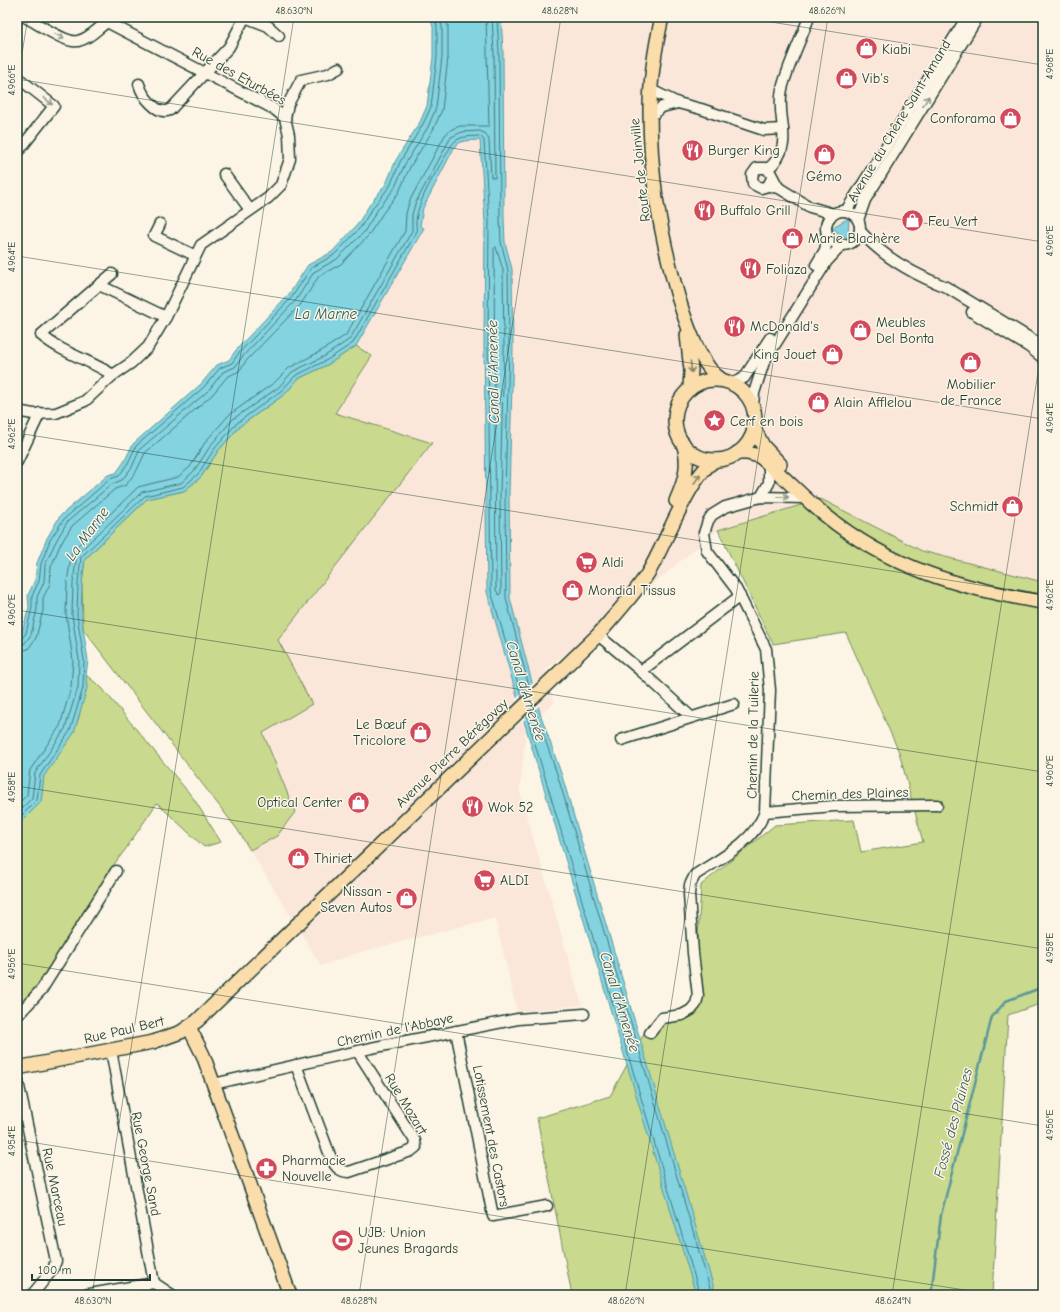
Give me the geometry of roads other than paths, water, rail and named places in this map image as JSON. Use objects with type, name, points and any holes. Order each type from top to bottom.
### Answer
[{"type":"main road","name":"Route de Joinville","points":[[662,17],[653,67],[651,90],[650,118],[653,163],[660,216],[670,264],[685,318]]},
{"type":"main road","points":[[685,318],[704,362],[712,372],[745,393],[753,407],[754,428],[758,439],[768,452],[829,511],[869,538],[910,560],[938,572],[996,589],[1043,597]]},
{"type":"main road","points":[[685,318],[691,370],[690,389]]},
{"type":"main road","points":[[727,382],[708,380],[690,389],[681,399],[676,415],[677,432],[683,443],[688,449],[701,457],[716,460],[729,458],[738,453],[748,442],[754,428]]},
{"type":"main road","points":[[628,598],[651,555],[681,489],[687,470],[687,459],[683,443]]},
{"type":"main road","points":[[738,453],[755,454],[804,498],[842,527],[867,544],[908,565],[967,587],[1043,602]]},
{"type":"main road","points":[[628,598],[641,583],[657,557],[695,482],[707,466],[716,460]]},
{"type":"main road","name":"Avenue Pierre Bérégovoy","points":[[294,928],[598,635],[628,598]]},
{"type":"main road","name":"Rue Paul Bert","points":[[17,1068],[153,1042],[171,1036],[189,1027],[204,1015],[294,928]]},
{"type":"main road","points":[[189,1027],[198,1043],[290,1295]]},
{"type":"street","name":"Rue des Eturbées","points":[[17,411],[40,414],[56,413],[85,401],[113,375],[131,363],[148,347],[166,318],[194,255],[205,241],[276,191],[281,185],[289,167],[289,135],[285,118],[274,109],[108,20],[92,34],[78,41],[67,40],[25,17]]},
{"type":"street","points":[[139,84],[143,94],[158,109],[167,111],[175,106],[230,47],[245,17],[268,26],[278,36]]},
{"type":"street","points":[[809,17],[783,86],[781,95],[783,149],[769,178],[779,188],[810,207],[827,225]]},
{"type":"street","name":"Avenue du Chêne Saint-Amand","points":[[846,212],[967,17]]},
{"type":"street","name":"Avenue du Chêne Saint-Amand","points":[[858,220],[865,200],[978,17]]},
{"type":"street","points":[[285,118],[288,104],[301,80],[328,74],[339,68]]},
{"type":"street","points":[[17,77],[54,106],[17,153]]},
{"type":"street","points":[[651,90],[678,103],[764,130],[783,129]]},
{"type":"street","points":[[650,118],[662,107],[678,103]]},
{"type":"street","points":[[224,174],[250,210]]},
{"type":"street","points":[[810,207],[834,214],[846,212],[855,216],[858,220],[860,231],[875,248]]},
{"type":"street","points":[[727,382],[744,378],[749,372],[821,257],[828,236],[827,225],[834,214]]},
{"type":"street","points":[[160,224],[154,236],[194,255]]},
{"type":"street","points":[[753,407],[754,393],[764,362],[827,261],[842,245],[856,240],[860,231]]},
{"type":"street","points":[[828,236],[834,242],[842,245]]},
{"type":"street","points":[[852,242],[875,248],[929,280],[946,287],[1043,346]]},
{"type":"street","points":[[112,274],[41,335],[51,343],[113,375]]},
{"type":"street","points":[[929,280],[942,293],[1029,347],[1043,358]]},
{"type":"street","points":[[99,285],[166,318]]},
{"type":"street","points":[[17,462],[40,414]]},
{"type":"street","points":[[761,497],[768,483],[769,465]]},
{"type":"street","name":"Chemin de la Tuilerie","points":[[765,812],[769,669],[766,649],[740,596],[730,580],[707,551],[704,533],[708,521],[718,510],[733,504],[761,497],[804,498]]},
{"type":"street","points":[[640,671],[740,596]]},
{"type":"street","points":[[598,635],[691,717]]},
{"type":"street","points":[[621,740],[734,704]]},
{"type":"street","name":"Chemin des Plaines","points":[[765,812],[834,806],[937,806]]},
{"type":"street","points":[[650,1033],[662,1018],[682,1015],[691,1010],[696,1004],[698,996],[692,953],[689,894],[690,885],[695,875],[750,836],[760,825],[765,812]]},
{"type":"street","points":[[17,1016],[42,989],[116,871]]},
{"type":"street","name":"Chemin de l'Abbaye","points":[[213,1084],[296,1065],[518,1019],[584,1014]]},
{"type":"street","name":"Lotissement des Castors","points":[[456,1031],[493,1216],[547,1206]]},
{"type":"street","name":"Rue George Sand","points":[[111,1050],[154,1283]]},
{"type":"street","name":"Rue Mozart","points":[[296,1065],[331,1158],[338,1169],[343,1172],[348,1172],[411,1151],[416,1147],[415,1141],[358,1052]]},
{"type":"street","name":"Rue Marceau","points":[[17,1077],[56,1262],[53,1269],[32,1295]]},
{"type":"street","points":[[84,1295],[154,1283],[172,1295]]},
{"type":"water","name":"La Marne","points":[[430,17],[501,17],[503,51],[505,242],[512,269],[513,348],[509,493],[510,598],[540,713],[562,776],[716,1295],[696,1295],[526,728],[487,592],[484,343],[485,222],[480,140],[462,142],[454,148],[423,208],[420,226],[424,228],[356,346],[329,364],[298,379],[285,394],[240,426],[218,451],[201,477],[184,491],[147,499],[85,559],[82,583],[81,615],[88,660],[86,675],[87,688],[74,733],[44,776],[41,802],[17,826],[17,640],[22,632],[29,607],[28,595],[35,580],[37,563],[47,538],[60,516],[108,475],[116,473],[124,462],[133,444],[201,384],[217,365],[229,360],[236,350],[289,294],[308,265],[332,252],[357,225],[370,204],[386,184],[396,160],[420,122],[427,106],[433,57],[433,27]]},
{"type":"water","points":[[849,218],[848,239],[831,228]]},
{"type":"waterway","name":"Fossé des Plaines","points":[[931,1295],[941,1215],[992,1017],[1006,1001],[1043,987]]},
{"type":"place","name":"Kiabi","points":[[866,49]]},
{"type":"place","name":"Vib's","points":[[847,78]]},
{"type":"place","name":"Conforama","points":[[1011,118]]},
{"type":"place","name":"Burger King","points":[[692,150]]},
{"type":"place","name":"Gémo","points":[[824,154]]},
{"type":"place","name":"Buffalo Grill","points":[[705,210]]},
{"type":"place","name":"Feu Vert","points":[[912,221]]},
{"type":"place","name":"Marie Blachère","points":[[793,238]]},
{"type":"place","name":"Foliaza","points":[[751,269]]},
{"type":"place","name":"McDonald's","points":[[735,326]]},
{"type":"place","name":"Meubles Del Bonta","points":[[861,330]]},
{"type":"place","name":"King Jouet","points":[[832,354]]},
{"type":"place","name":"Mobilier de France","points":[[971,362]]},
{"type":"place","name":"Alain Afflelou","points":[[818,402]]},
{"type":"place","name":"Cerf en bois","points":[[714,421]]},
{"type":"place","name":"Schmidt","points":[[1013,506]]},
{"type":"place","name":"Aldi","points":[[586,562]]},
{"type":"place","name":"Mondial Tissus","points":[[573,590]]},
{"type":"place","name":"Le Bœuf Tricolore","points":[[421,732]]},
{"type":"place","name":"Optical Center","points":[[358,802]]},
{"type":"place","name":"Wok 52","points":[[473,807]]},
{"type":"place","name":"Thiriet","points":[[299,858]]},
{"type":"place","name":"ALDI","points":[[484,880]]},
{"type":"place","name":"Nissan - Seven Autos","points":[[407,899]]},
{"type":"place","name":"Pharmacie Nouvelle","points":[[266,1168]]},
{"type":"place","name":"UJB: Union Jeunes Bragards","points":[[343,1240]]},
{"type":"water label","name":"Canal d'Amenée","points":[[493,372]]},
{"type":"water label","name":"Canal d'Amenée","points":[[526,691]]},
{"type":"water label","name":"Canal d'Amenée","points":[[620,1002]]}]
